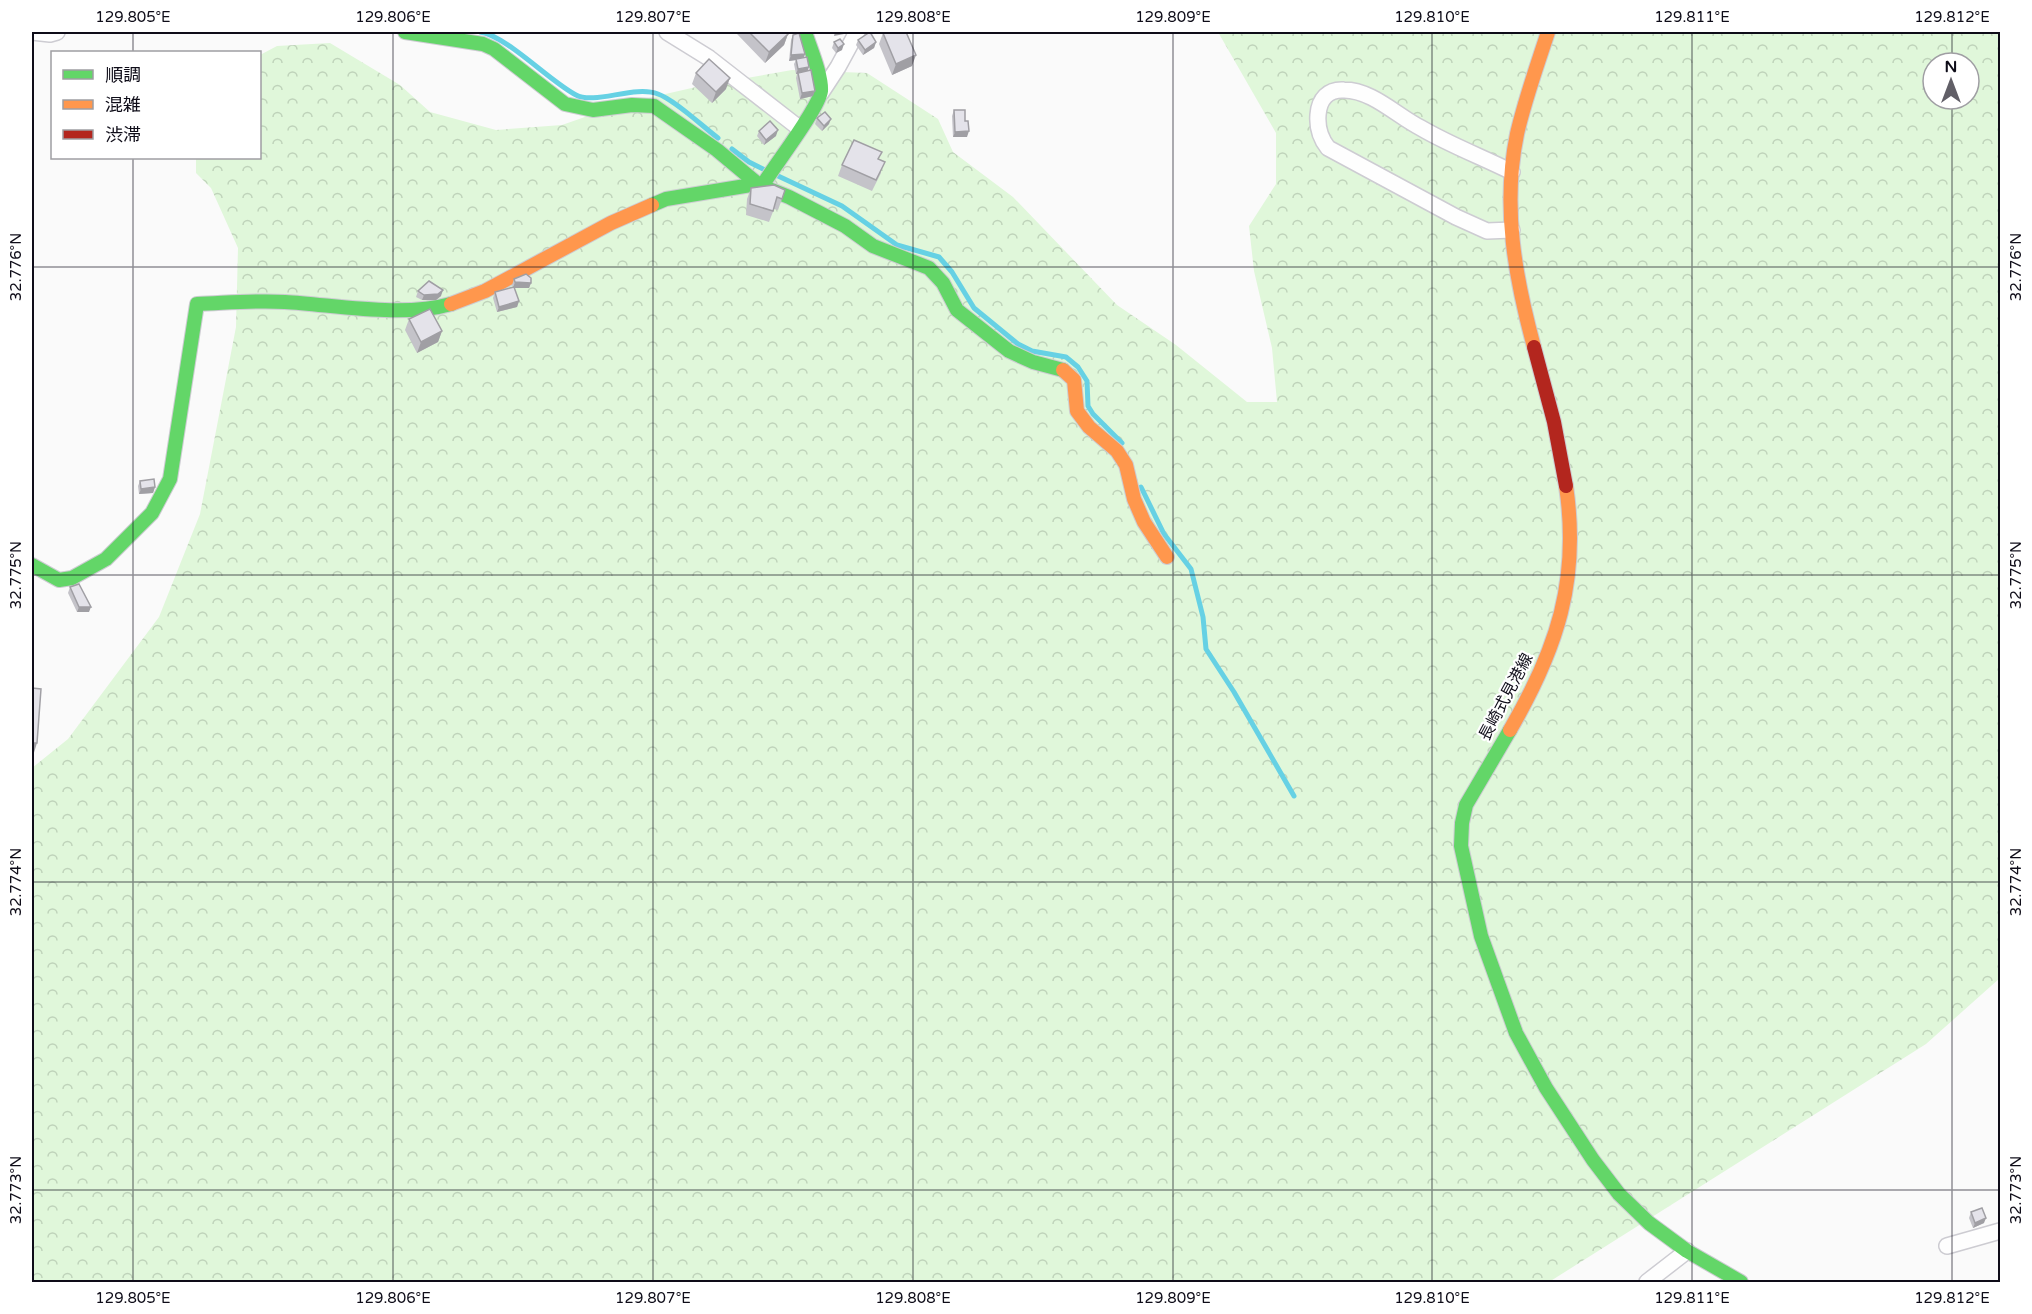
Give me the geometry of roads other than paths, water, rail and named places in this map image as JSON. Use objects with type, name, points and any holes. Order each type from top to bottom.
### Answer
[{"type":"street","points":[[32,32],[50,34],[57,32]]},
{"type":"street","points":[[405,32],[483,44],[572,106],[593,110],[632,105],[654,106],[761,184],[845,226],[873,246],[929,268],[943,283],[957,310],[984,333],[1009,351],[1033,362],[1065,370],[1074,380],[1077,411],[1089,427],[1118,451],[1126,465],[1134,499],[1144,522],[1167,556]]},
{"type":"street","points":[[667,32],[709,58],[799,128]]},
{"type":"street","points":[[806,32],[821,93]]},
{"type":"street","points":[[32,566],[59,580],[72,578],[106,559],[152,513],[170,479],[197,304],[282,302],[371,309],[431,310],[485,291],[611,223],[666,199],[761,184],[799,128],[813,112],[821,93],[857,32]]},
{"type":"street","name":"長崎式見港線","points":[[1548,32],[1520,119],[1510,185],[1515,262],[1569,496],[1571,550],[1568,584],[1561,622],[1546,660],[1466,805],[1461,846],[1481,936],[1497,984],[1516,1032],[1546,1088],[1593,1160],[1619,1194],[1650,1223],[1687,1251],[1741,1282]]},
{"type":"street","points":[[1512,171],[1421,128],[1368,96],[1347,89],[1338,90],[1324,96],[1320,104],[1317,128],[1328,148],[1446,212],[1487,231],[1512,230]]},
{"type":"street","points":[[1947,1246],[2001,1231]]},
{"type":"street","points":[[1647,1282],[1687,1251]]},
{"type":"waterway","points":[[480,32],[503,42],[576,95],[593,98],[638,92],[658,94],[680,107],[718,138]]},
{"type":"waterway","points":[[732,149],[749,162],[767,171]]},
{"type":"waterway","points":[[776,175],[842,206],[897,245],[939,257],[952,272],[974,308],[1018,344],[1032,351],[1066,357],[1078,367],[1087,381],[1088,406],[1122,443]]},
{"type":"waterway","points":[[1141,487],[1164,534],[1191,569],[1203,617],[1206,649],[1234,692],[1294,796]]}]
